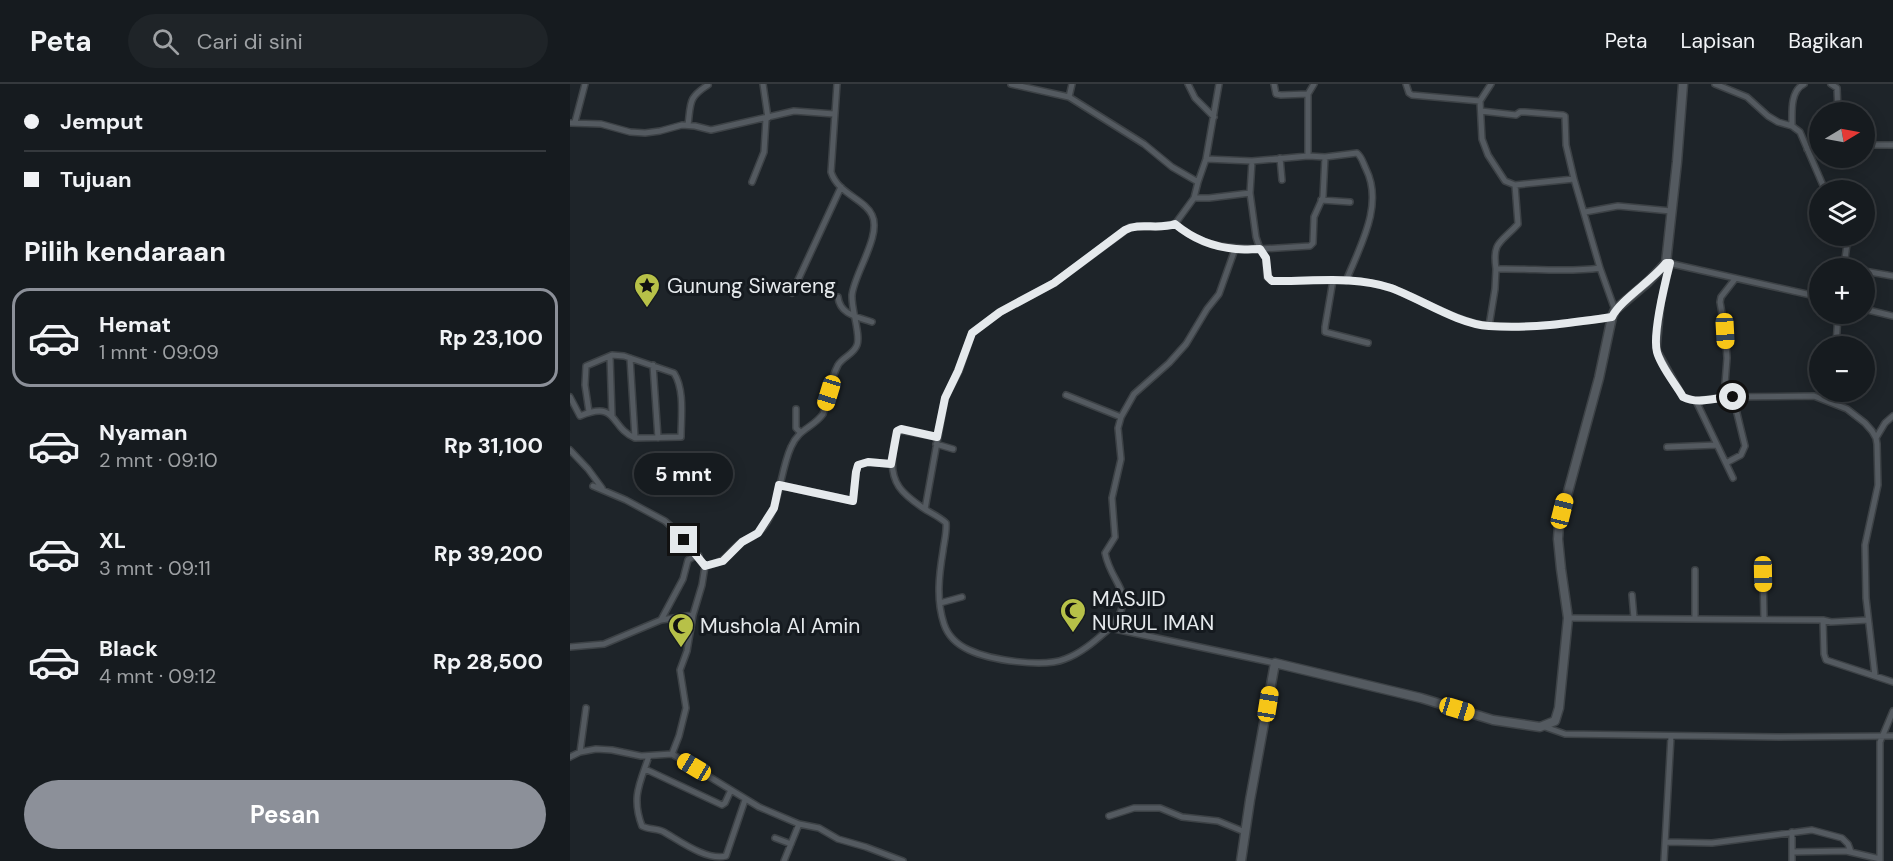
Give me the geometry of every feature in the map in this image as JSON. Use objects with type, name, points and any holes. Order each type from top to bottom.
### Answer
[{"type":"street","points":[[585,84],[572,122],[601,124],[638,133],[688,125],[711,130],[794,111],[834,114]]},
{"type":"street","points":[[752,182],[764,152],[767,118],[764,84]]},
{"type":"street","points":[[705,566],[723,561],[742,542],[758,533],[774,508],[791,446],[800,432],[823,414],[837,367],[857,345],[858,336],[852,294],[869,248],[874,224],[872,213],[836,183],[831,172],[837,84]]},
{"type":"street","points":[[1011,84],[1070,97],[1144,144],[1172,167],[1198,182]]},
{"type":"street","points":[[1070,97],[1072,84]]},
{"type":"street","points":[[1188,84],[1195,98],[1214,117]]},
{"type":"street","points":[[925,509],[945,398],[972,333],[1000,312],[1054,283],[1130,227],[1175,224],[1194,198],[1206,159],[1219,84]]},
{"type":"street","points":[[1274,84],[1276,94],[1308,94]]},
{"type":"street","points":[[1308,156],[1308,94],[1314,84]]},
{"type":"street","points":[[1406,84],[1412,96],[1480,101]]},
{"type":"street","points":[[1491,84],[1480,101],[1482,138],[1488,156],[1505,181],[1515,185],[1574,179]]},
{"type":"street","points":[[1683,84],[1668,263],[1661,303],[1657,350],[1659,358],[1683,397],[1696,401],[1724,397],[1809,396]]},
{"type":"street","points":[[1715,84],[1748,97],[1768,116],[1800,132],[1821,180]]},
{"type":"street","points":[[1792,126],[1796,92],[1804,84]]},
{"type":"street","points":[[1831,84],[1837,88],[1838,102]]},
{"type":"street","points":[[688,125],[694,96],[708,85]]},
{"type":"street","points":[[1481,111],[1516,115],[1520,112],[1563,114],[1565,116],[1566,145],[1574,179],[1614,314],[1559,525],[1558,539],[1568,618],[1559,708],[1555,720],[1558,732]]},
{"type":"street","points":[[1875,145],[1893,145]]},
{"type":"street","points":[[1206,159],[1252,161],[1357,153],[1371,179],[1373,192],[1371,213],[1364,238],[1346,280]]},
{"type":"street","points":[[1175,224],[1189,235],[1211,245],[1235,249],[1312,245],[1314,217],[1321,200],[1325,157]]},
{"type":"street","points":[[1280,158],[1281,180]]},
{"type":"street","points":[[1252,161],[1250,193],[1256,237],[1266,258],[1268,277],[1272,281],[1346,280],[1390,288],[1470,322],[1489,326],[1541,327],[1614,314],[1668,263]]},
{"type":"street","points":[[1489,326],[1496,289],[1495,248],[1518,224],[1515,185]]},
{"type":"street","points":[[792,293],[841,187]]},
{"type":"street","points":[[1194,198],[1250,193]]},
{"type":"street","points":[[1321,200],[1350,202]]},
{"type":"street","points":[[1585,212],[1618,206],[1671,211]]},
{"type":"street","points":[[937,437],[899,430],[891,464],[895,482],[925,509],[944,521],[947,526],[939,579],[940,603],[947,631],[959,644],[976,653],[1021,662],[1044,663],[1064,660],[1090,645],[1120,616],[1124,604],[1123,594],[1105,553],[1115,537],[1112,498],[1121,459],[1118,428],[1121,417],[1134,394],[1169,363],[1186,344],[1219,294],[1235,249]]},
{"type":"street","points":[[1668,263],[1809,295]]},
{"type":"street","points":[[1496,269],[1559,272],[1600,268]]},
{"type":"street","points":[[1875,273],[1893,276]]},
{"type":"street","points":[[1724,397],[1727,358],[1720,302],[1721,297],[1736,279]]},
{"type":"street","points":[[1333,280],[1325,332],[1368,343]]},
{"type":"street","points":[[838,297],[840,307],[854,316],[872,322]]},
{"type":"street","points":[[1875,312],[1893,316]]},
{"type":"street","points":[[610,357],[612,416]]},
{"type":"street","points":[[570,397],[580,416],[589,412],[605,411],[628,435],[635,438],[681,437],[680,391],[674,373],[630,358],[610,357],[586,366],[585,385],[589,412]]},
{"type":"street","points":[[630,358],[635,438]]},
{"type":"street","points":[[653,365],[658,438]]},
{"type":"street","points":[[1066,395],[1121,417]]},
{"type":"street","points":[[1726,463],[1741,454],[1745,446],[1733,397]]},
{"type":"street","points":[[1696,401],[1733,478]]},
{"type":"street","points":[[1832,402],[1853,413],[1865,423],[1876,438]]},
{"type":"street","points":[[796,409],[796,428],[800,432]]},
{"type":"street","points":[[1875,676],[1868,620],[1864,545],[1878,485],[1876,438],[1885,423],[1893,416]]},
{"type":"street","points":[[936,444],[953,449]]},
{"type":"street","points":[[1666,447],[1717,444]]},
{"type":"street","points":[[570,450],[603,490]]},
{"type":"street","points":[[779,485],[853,501],[858,465],[868,462],[891,464]]},
{"type":"street","points":[[593,486],[665,521],[699,556],[705,566],[687,651],[680,670],[686,708],[680,736],[672,754]]},
{"type":"street","points":[[661,620],[683,579],[688,560],[699,556]]},
{"type":"street","points":[[1695,570],[1695,618]]},
{"type":"street","points":[[1763,574],[1764,619]]},
{"type":"street","points":[[1632,595],[1634,618]]},
{"type":"street","points":[[940,603],[962,597]]},
{"type":"street","points":[[570,647],[608,643],[661,620],[693,615]]},
{"type":"street","points":[[1568,618],[1764,619],[1831,622],[1868,620]]},
{"type":"street","points":[[1823,620],[1826,660],[1893,682]]},
{"type":"street","points":[[1110,628],[1275,663],[1421,698],[1493,720],[1542,726],[1565,734],[1893,736]]},
{"type":"street","points":[[1241,861],[1275,663]]},
{"type":"street","points":[[580,752],[586,708]]},
{"type":"street","points":[[1792,852],[1841,851],[1880,860],[1880,742],[1893,711]]},
{"type":"street","points":[[1542,726],[1555,720]]},
{"type":"street","points":[[1664,861],[1671,736]]},
{"type":"street","points":[[570,757],[580,752],[603,749],[649,756],[672,754],[745,800],[799,824],[819,828],[834,838],[903,861]]},
{"type":"street","points":[[649,756],[637,788],[638,810],[642,826],[666,833],[677,843],[705,859],[717,861],[726,856],[745,800]]},
{"type":"street","points":[[645,769],[722,806],[731,790]]},
{"type":"street","points":[[1109,816],[1134,808],[1160,808],[1182,817],[1218,821],[1245,832]]},
{"type":"street","points":[[784,861],[799,824]]},
{"type":"street","points":[[1666,842],[1712,843],[1812,830],[1842,838],[1848,844],[1851,852]]},
{"type":"street","points":[[1792,832],[1792,861]]},
{"type":"street","points":[[775,838],[791,844]]},
{"type":"place","name":"Gunung Siwareng","points":[[647,309]]},
{"type":"place","name":"MASJID NURUL IMAN","points":[[1073,634]]},
{"type":"place","name":"Mushola Al Amin","points":[[681,649]]},
{"type":"route","points":[[684,540],[705,566],[723,561],[742,542],[753,537],[763,528],[774,508],[779,485],[853,501],[858,465],[868,462],[891,464],[897,431],[901,429],[937,437],[945,398],[972,333],[1000,312],[1054,283],[1133,226],[1165,227],[1175,224],[1189,235],[1211,245],[1240,250],[1260,249],[1265,254],[1266,273],[1272,281],[1346,280],[1381,285],[1470,322],[1489,326],[1555,326],[1612,317],[1616,310],[1666,263],[1670,263],[1661,303],[1656,342],[1659,358],[1683,397],[1696,401],[1733,397]]}]
